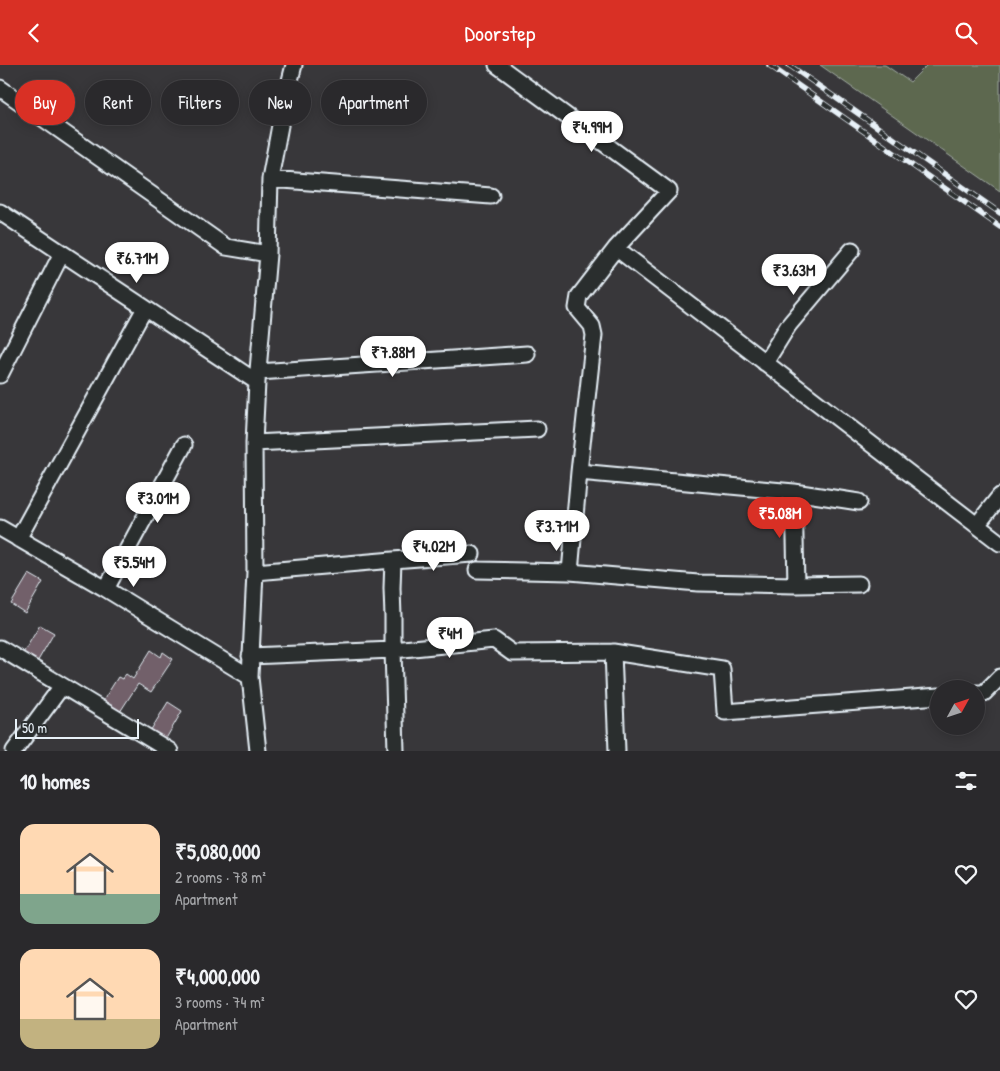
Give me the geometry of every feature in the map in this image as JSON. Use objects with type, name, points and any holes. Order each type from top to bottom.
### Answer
[{"type":"street","points":[[258,751],[250,677],[255,573],[254,443],[257,377],[268,255],[270,179],[294,65]]},
{"type":"street","points":[[497,65],[669,191],[616,248],[579,296],[577,308],[592,326],[594,335],[570,572]]},
{"type":"street","points":[[0,88],[226,247],[268,255]]},
{"type":"street","points":[[270,179],[491,197]]},
{"type":"street","points":[[0,212],[145,308],[257,377],[527,354]]},
{"type":"street","points":[[616,248],[1000,543]]},
{"type":"street","points":[[765,363],[788,326],[852,250]]},
{"type":"street","points":[[0,375],[62,253]]},
{"type":"street","points":[[18,539],[145,308]]},
{"type":"street","points":[[254,443],[537,429]]},
{"type":"street","points":[[106,589],[184,445]]},
{"type":"street","points":[[579,472],[794,493],[859,503]]},
{"type":"street","points":[[794,493],[796,585]]},
{"type":"street","points":[[977,525],[1000,496]]},
{"type":"street","points":[[0,528],[106,589],[250,677]]},
{"type":"street","points":[[255,573],[472,554]]},
{"type":"street","points":[[393,560],[396,751]]},
{"type":"street","points":[[477,570],[570,572],[698,583],[859,584]]},
{"type":"street","points":[[250,656],[393,650],[494,640],[512,653],[613,652],[722,669],[726,712],[930,697]]},
{"type":"street","points":[[0,648],[170,751]]},
{"type":"street","points":[[613,652],[617,751]]},
{"type":"street","points":[[985,692],[1000,677]]},
{"type":"street","points":[[14,751],[62,686]]},
{"type":"green space","points":[[820,65],[885,65],[910,82],[927,65],[1000,65],[1000,191]]},
{"type":"building","points":[[29,574],[43,582],[25,613],[11,604]]},
{"type":"building","points":[[40,625],[54,633],[36,664],[22,655]]},
{"type":"building","points":[[151,650],[161,657],[163,652],[173,659],[151,692],[138,684],[118,715],[101,704],[118,677],[122,679],[126,674],[133,679]]},
{"type":"building","points":[[168,702],[182,711],[164,742],[149,733]]},
{"type":"railway","points":[[769,65],[1000,227]]},
{"type":"railway","points":[[789,65],[1000,213]]}]
